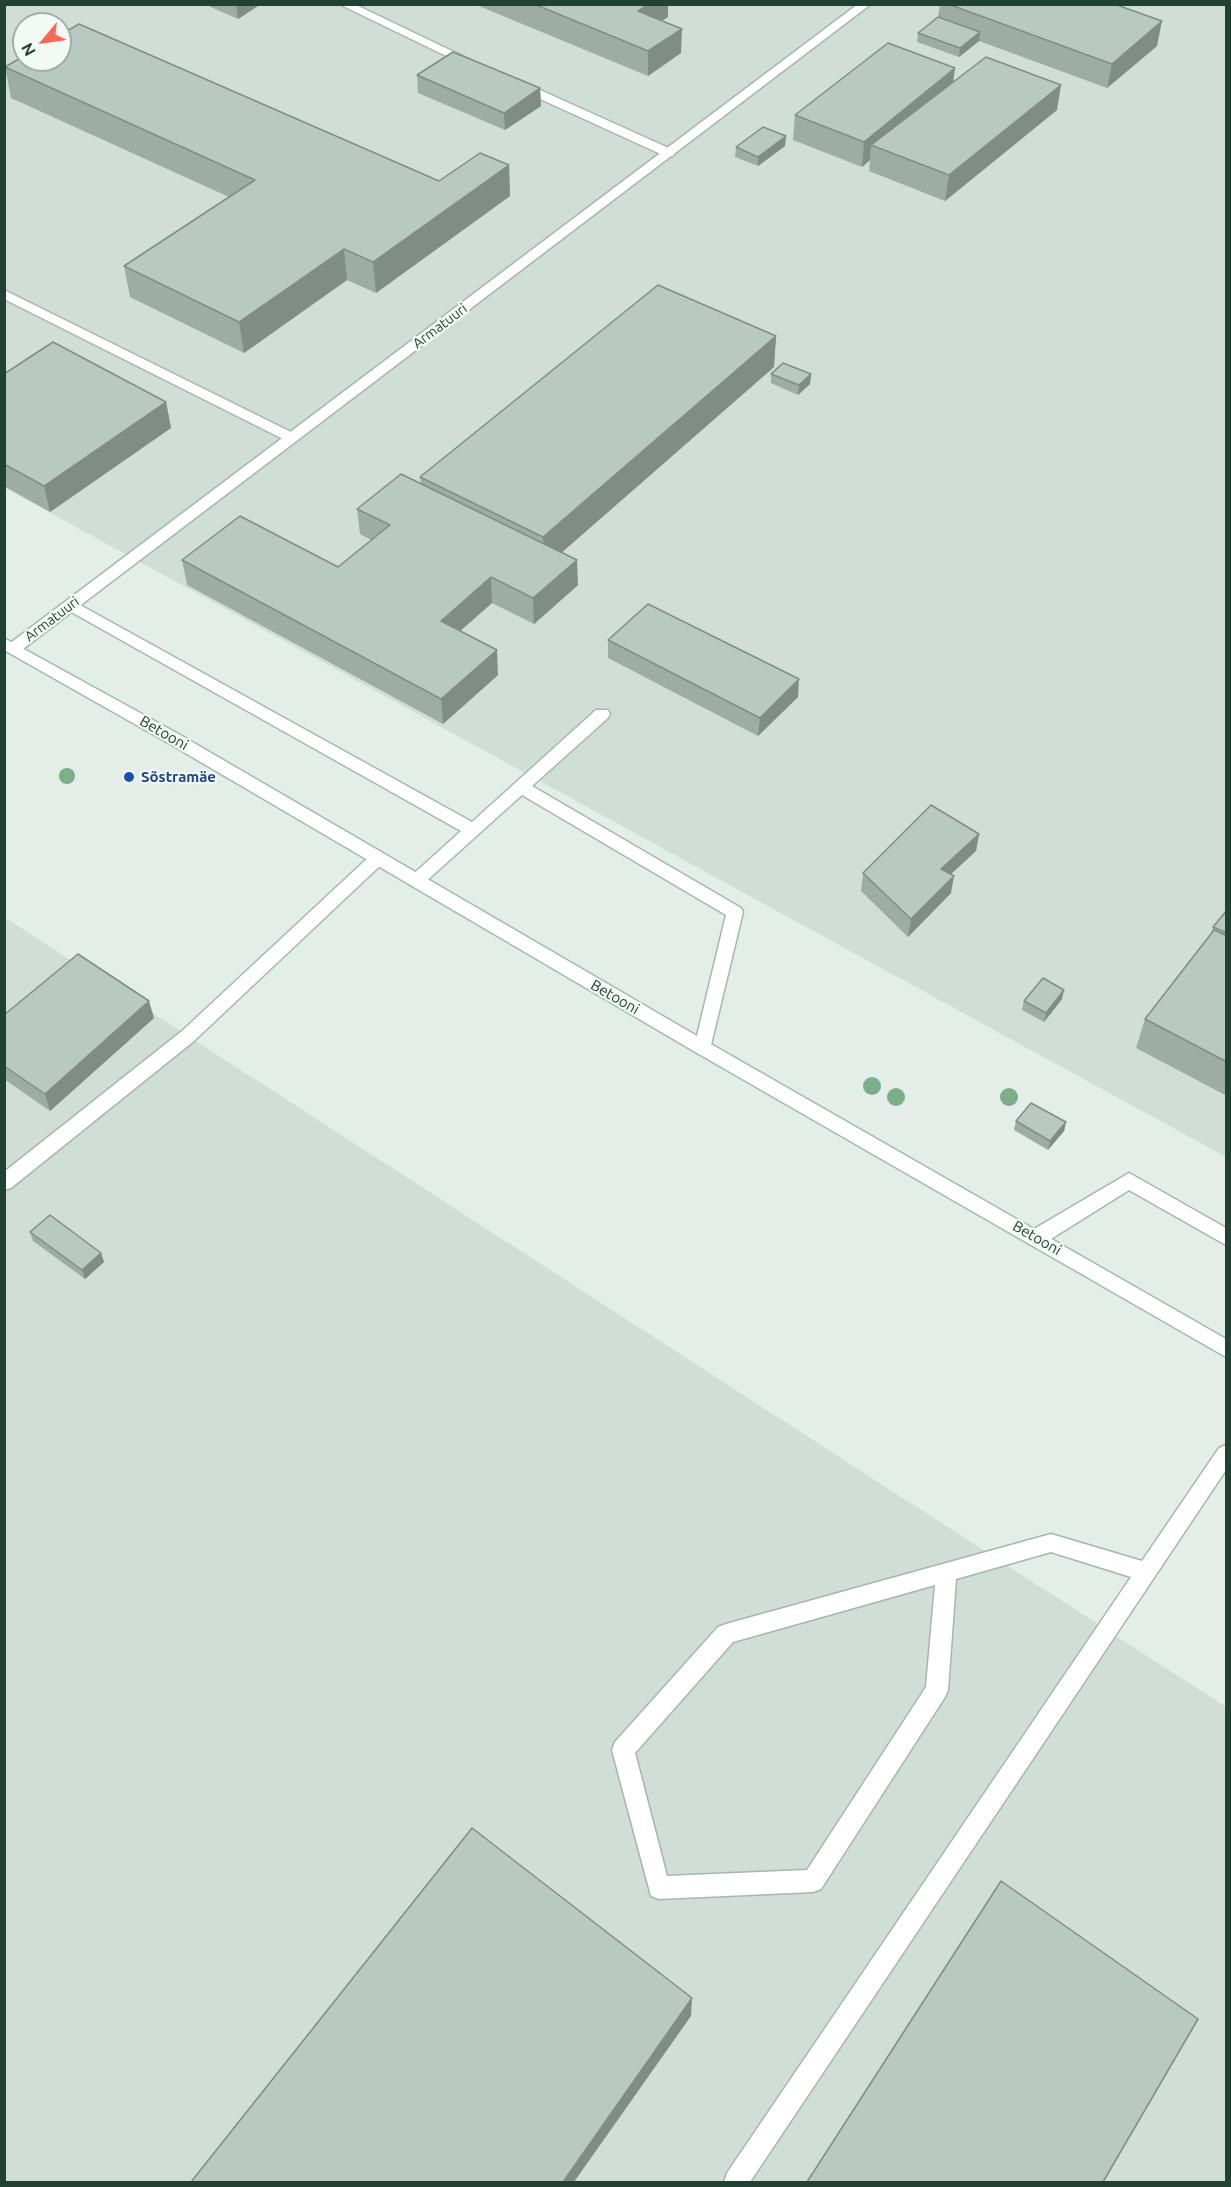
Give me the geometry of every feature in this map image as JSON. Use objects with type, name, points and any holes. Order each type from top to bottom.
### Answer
[{"type":"street","points":[[344,4],[482,68]]},
{"type":"street","name":"Armatuuri","points":[[9,645],[70,605],[866,4]]},
{"type":"street","points":[[503,77],[669,153]]},
{"type":"street","points":[[4,294],[291,438]]},
{"type":"street","points":[[70,605],[473,830]]},
{"type":"street","name":"Betooni","points":[[9,645],[703,1048],[1227,1348]]},
{"type":"street","points":[[416,881],[602,714]]},
{"type":"street","points":[[520,787],[735,912],[703,1048]]},
{"type":"street","points":[[6,1181],[188,1036],[377,858]]},
{"type":"street","points":[[1036,1238],[1129,1181],[1227,1237]]},
{"type":"street","points":[[736,2182],[1145,1572],[1227,1454]]},
{"type":"street","points":[[946,1572],[937,1690],[813,1881],[659,1888],[623,1750],[726,1634],[946,1572],[1051,1543],[1145,1572]]},
{"type":"shaded area","points":[[4,5],[1226,5],[1226,1157],[5,488]]},
{"type":"shaded area","points":[[4,917],[1226,1707],[1226,2182],[5,2182]]},
{"type":"building","points":[[534,4],[649,4],[638,11],[682,29],[648,51]]},
{"type":"building","points":[[948,4],[1114,4],[1162,21],[1112,64]]},
{"type":"building","points":[[938,17],[980,32],[960,48],[918,33]]},
{"type":"building","points":[[79,24],[439,181],[480,153],[509,165],[373,262],[344,249],[239,322],[124,266],[255,180],[16,72],[72,72],[72,28]]},
{"type":"building","points":[[888,43],[955,68],[864,142],[795,115]]},
{"type":"building","points":[[453,52],[540,88],[504,113],[417,75]]},
{"type":"building","points":[[986,57],[1061,85],[949,175],[871,145]]},
{"type":"building","points":[[12,63],[12,70],[5,67]]},
{"type":"building","points":[[763,127],[786,136],[758,157],[736,147]]},
{"type":"building","points":[[658,285],[776,336],[543,537],[420,477]]},
{"type":"building","points":[[53,342],[166,402],[44,486],[4,464],[4,374]]},
{"type":"building","points":[[783,363],[811,374],[799,385],[771,374]]},
{"type":"building","points":[[401,474],[577,560],[533,598],[491,577],[441,621],[497,650],[441,699],[182,560],[240,516],[338,567],[390,525],[357,509]]},
{"type":"building","points":[[648,604],[799,679],[760,718],[608,640]]},
{"type":"building","points":[[931,805],[979,834],[941,869],[954,876],[911,919],[863,873]]},
{"type":"building","points":[[1227,910],[1227,933],[1213,927]]},
{"type":"building","points":[[1214,930],[1227,936],[1227,1062],[1145,1019]]},
{"type":"building","points":[[78,954],[149,1001],[45,1094],[4,1066],[4,1015]]},
{"type":"building","points":[[1043,978],[1064,990],[1046,1013],[1024,1001]]},
{"type":"building","points":[[1031,1103],[1066,1122],[1050,1141],[1016,1121]]},
{"type":"building","points":[[50,1215],[101,1253],[82,1270],[30,1232]]},
{"type":"building","points":[[472,1828],[692,1998],[563,2182],[191,2182]]},
{"type":"building","points":[[1001,1881],[1198,2019],[1103,2182],[807,2182]]},
{"type":"place","name":"Sõstramäe","points":[[129,777]]}]
